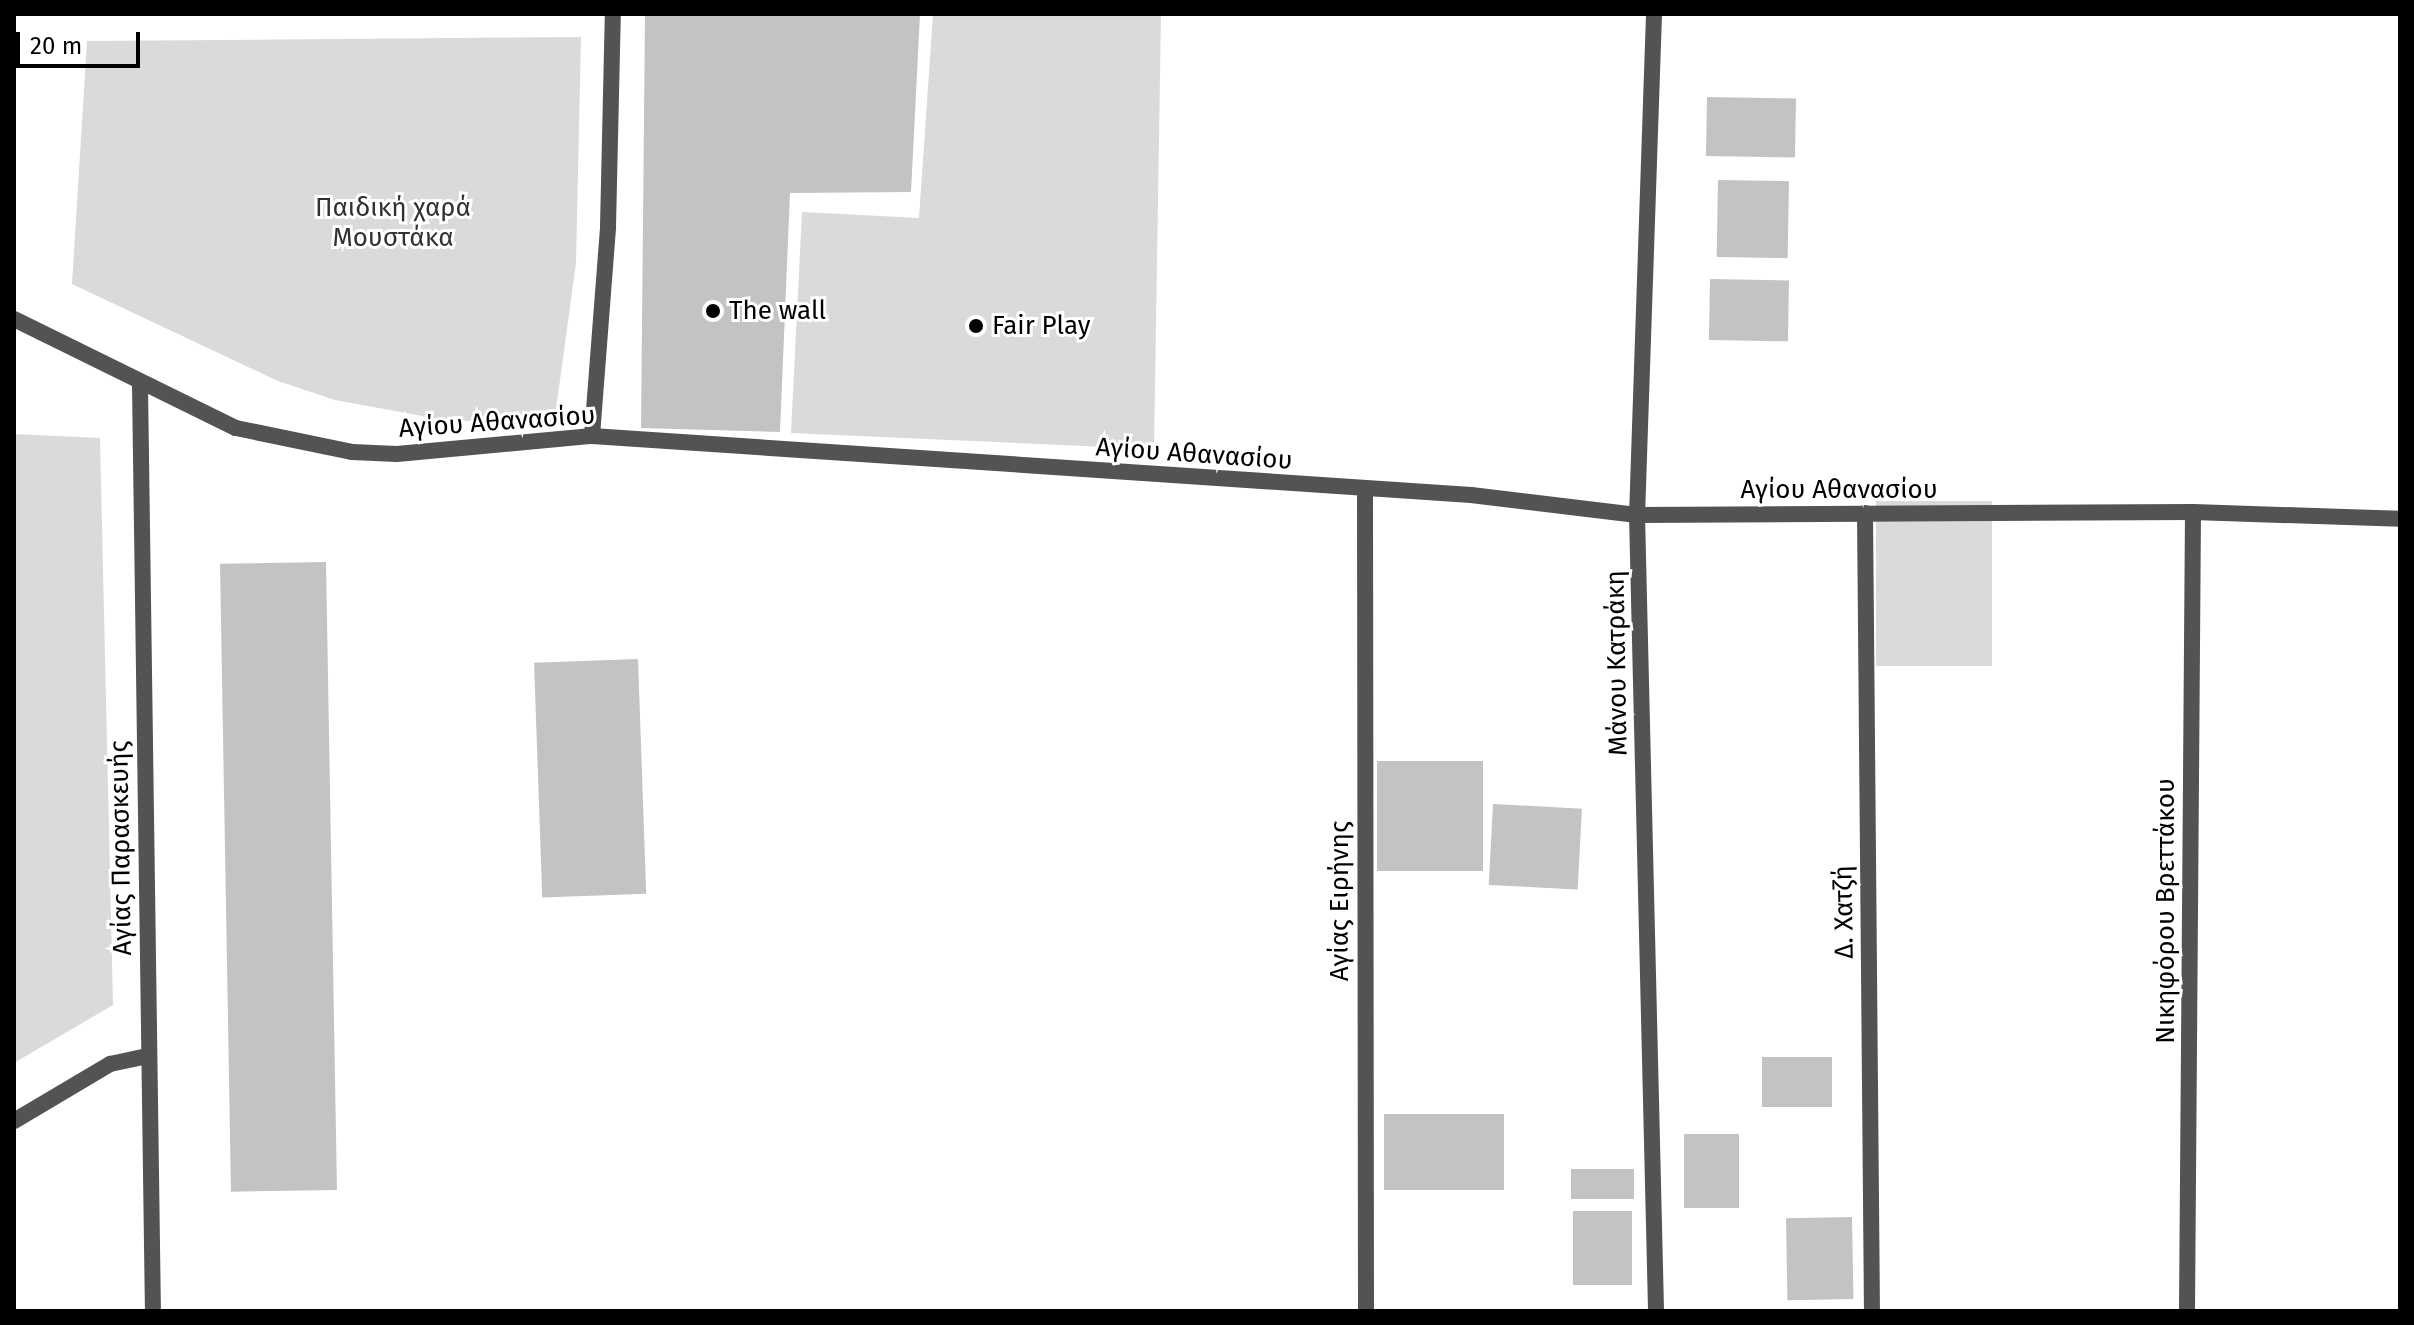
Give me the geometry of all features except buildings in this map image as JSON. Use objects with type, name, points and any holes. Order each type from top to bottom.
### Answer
[{"type":"street","points":[[592,436],[608,227],[613,14]]},
{"type":"street","name":"Μάνου Κατράκη","points":[[1654,14],[1637,515],[1656,1311]]},
{"type":"street","name":"Αγίου Αθανασίου","points":[[14,319],[140,385],[256,435],[352,452],[397,454],[592,436],[1471,495],[1637,515],[2193,512],[2400,519]]},
{"type":"street","name":"Αγίας Παρασκευής","points":[[140,385],[153,1311]]},
{"type":"street","name":"Αγίας Ειρήνης","points":[[1365,490],[1366,1311]]},
{"type":"street","name":"Νικηφόρου Βρεττάκου","points":[[2187,1311],[2193,512]]},
{"type":"street","name":"Δ. Χατζή","points":[[1865,513],[1872,1311]]},
{"type":"street","points":[[14,1121],[110,1064],[148,1056]]},
{"type":"green space","name":"Fair Play","points":[[933,14],[1161,14],[1154,449],[791,433],[802,212],[919,218]]},
{"type":"green space","name":"Παιδική χαρά Μουστάκα","points":[[581,37],[576,263],[554,424],[444,420],[335,400],[278,381],[72,284],[87,41]]},
{"type":"green space","points":[[14,434],[100,438],[113,1005],[14,1063]]},
{"type":"green space","points":[[1876,501],[1992,501],[1992,666],[1876,666]]},
{"type":"place","name":"The wall","points":[[713,311]]},
{"type":"place","name":"Fair Play","points":[[976,326]]}]
